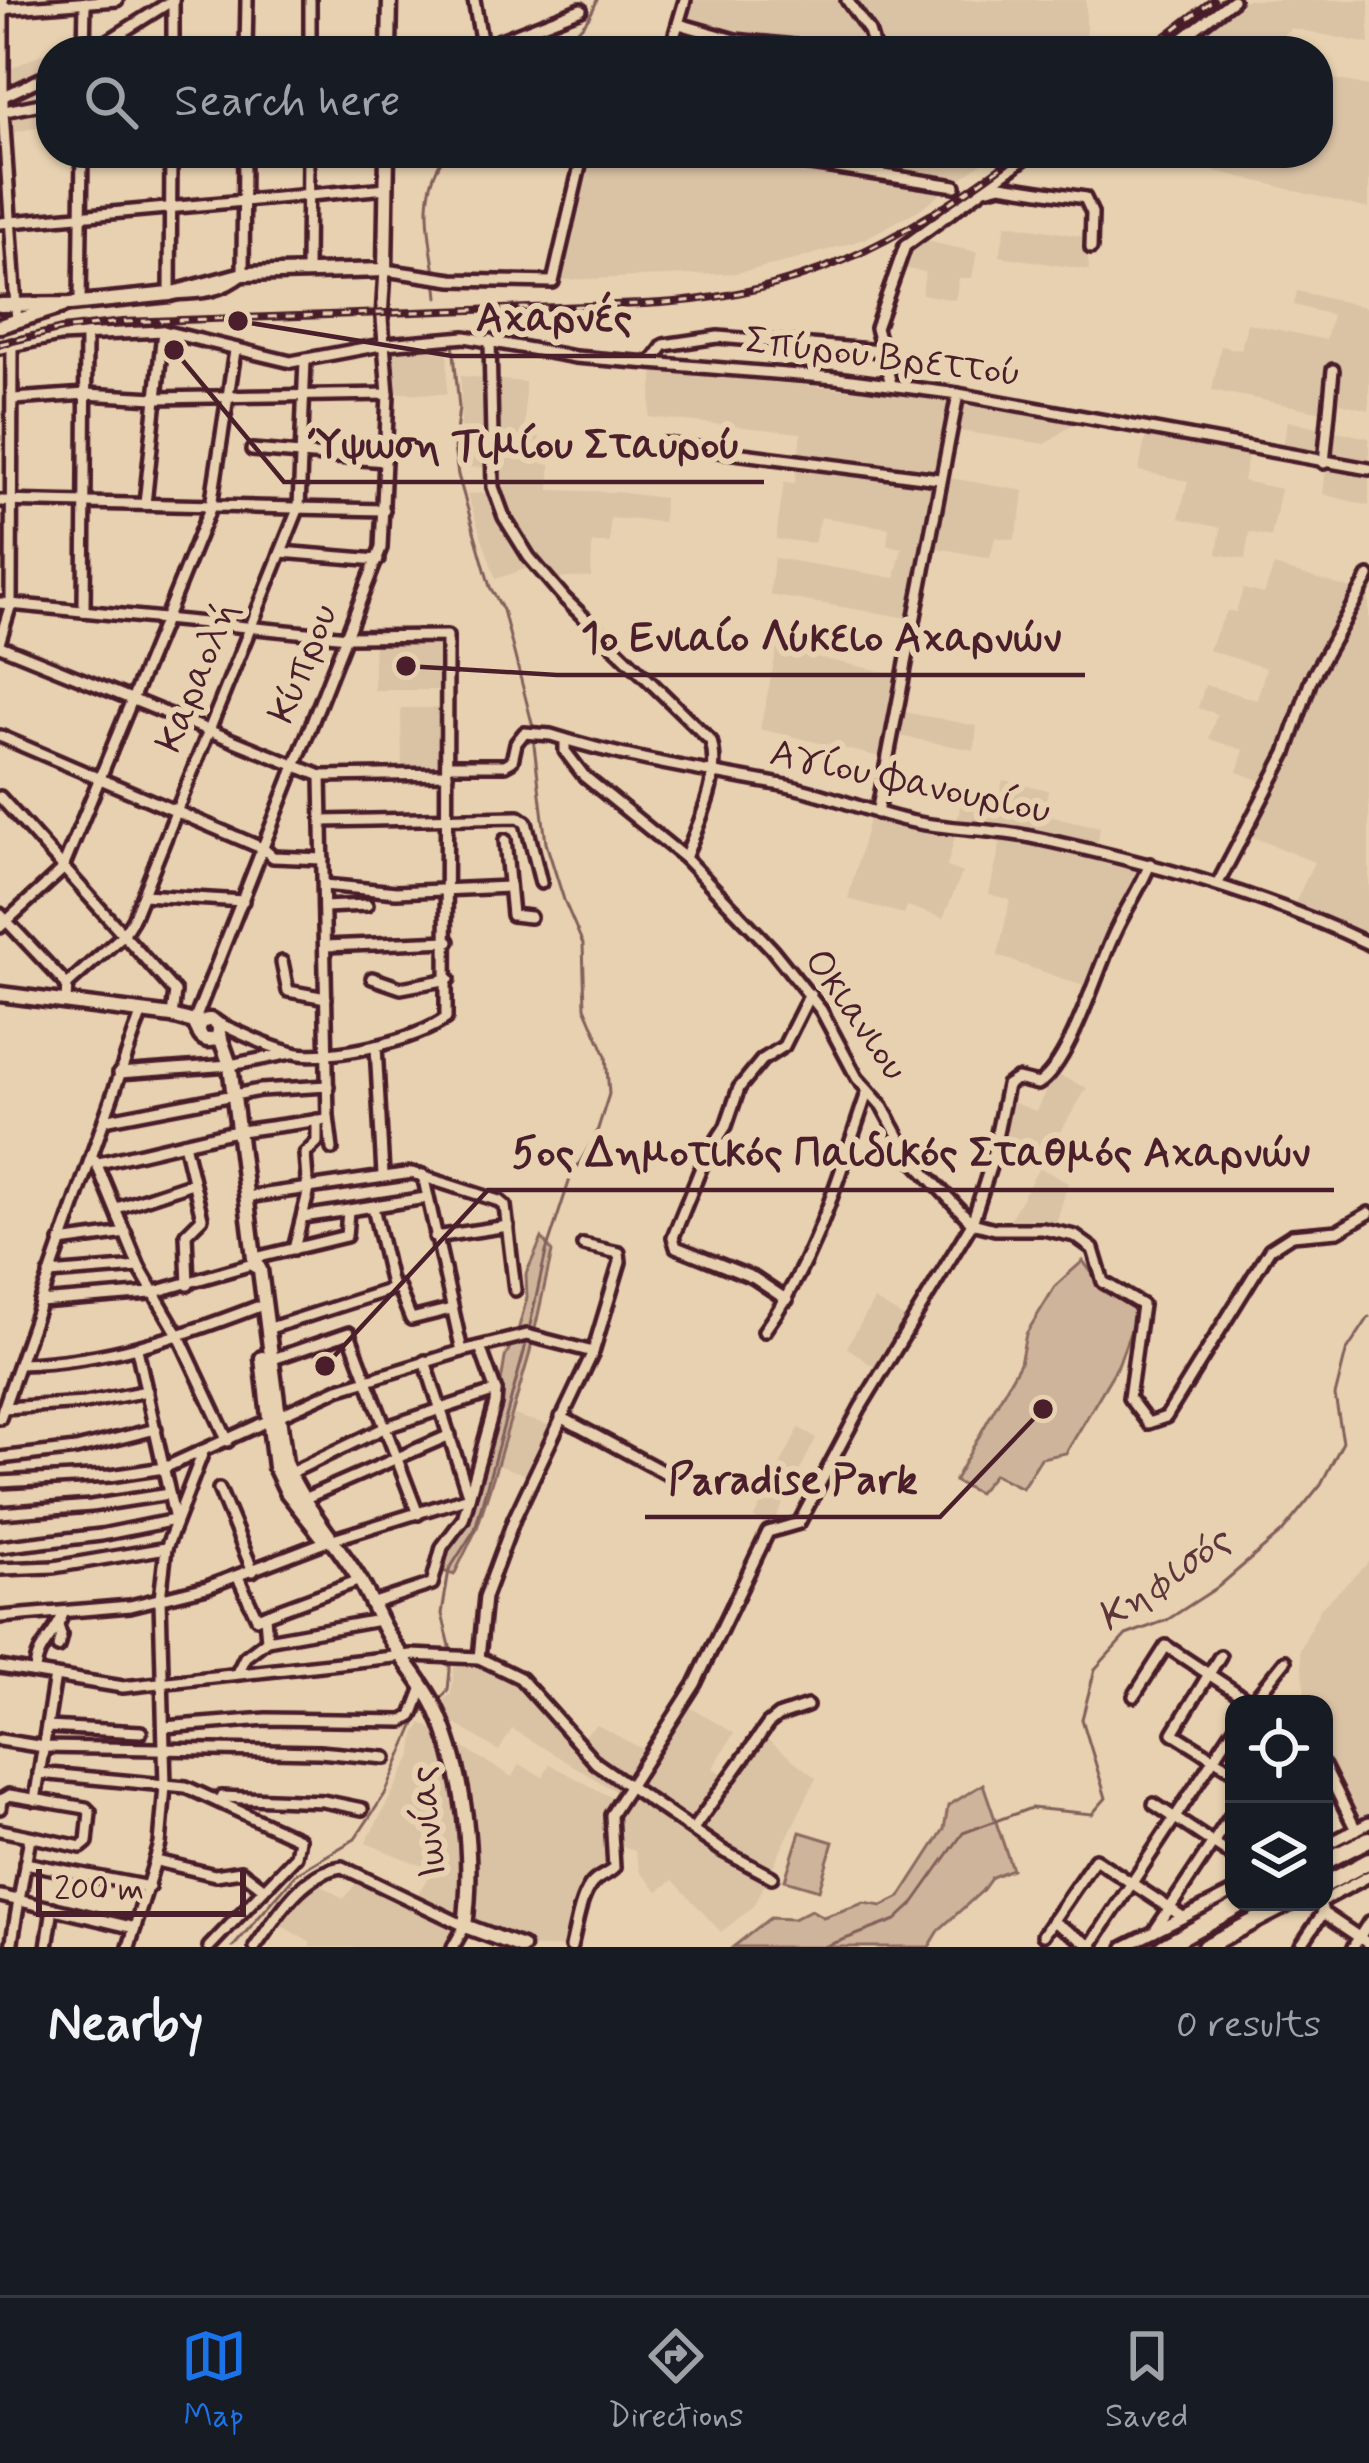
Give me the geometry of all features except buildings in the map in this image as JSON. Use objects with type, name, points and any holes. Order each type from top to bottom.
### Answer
[{"type":"highway","points":[[1333,1855],[1362,1834]]},
{"type":"highway","points":[[1333,1880],[1369,1862]]},
{"type":"highway","points":[[1158,1942],[1186,1924],[1225,1909]]},
{"type":"highway","points":[[1205,1947],[1274,1911]]},
{"type":"main road","points":[[389,36],[390,0]]},
{"type":"main road","points":[[0,305],[170,294],[243,274],[385,270],[387,168]]},
{"type":"main road","points":[[0,326],[75,303]]},
{"type":"main road","points":[[0,994],[66,1000],[206,1025],[229,1062]]},
{"type":"main road","name":"Ιωνίας","points":[[229,1062],[257,1306],[284,1476],[360,1580],[400,1656],[436,1709],[457,1770],[466,1850],[465,1926],[522,1947]]},
{"type":"main road","name":"Ιωνίας","points":[[255,1260],[260,1270],[267,1361]]},
{"type":"street","points":[[16,322],[4,223],[2,6],[117,0]]},
{"type":"street","points":[[113,36],[173,0]]},
{"type":"street","points":[[172,36],[173,0]]},
{"type":"street","points":[[246,36],[247,0]]},
{"type":"street","points":[[310,0],[310,36]]},
{"type":"street","points":[[474,0],[478,36]]},
{"type":"street","points":[[675,36],[685,0]]},
{"type":"street","points":[[847,0],[870,36]]},
{"type":"street","points":[[1186,36],[1233,0]]},
{"type":"street","points":[[85,2],[87,36]]},
{"type":"street","points":[[514,36],[581,9]]},
{"type":"street","points":[[679,24],[721,36]]},
{"type":"street","points":[[1,98],[36,81]]},
{"type":"street","points":[[2,112],[36,105]]},
{"type":"street","points":[[75,303],[82,168]]},
{"type":"street","points":[[170,294],[171,168]]},
{"type":"street","points":[[243,274],[244,168]]},
{"type":"street","points":[[307,272],[308,168]]},
{"type":"street","points":[[385,270],[436,279],[553,282],[580,168]]},
{"type":"street","points":[[837,168],[955,186]]},
{"type":"street","points":[[891,384],[877,323],[905,247],[1014,168]]},
{"type":"street","points":[[989,188],[1001,185],[1085,198],[1092,213],[1091,248]]},
{"type":"street","points":[[4,223],[387,188]]},
{"type":"street","name":"Κύπρου","points":[[206,1025],[206,992],[378,560],[388,394],[382,318],[385,270]]},
{"type":"street","points":[[146,504],[163,331]]},
{"type":"street","name":"Σπύρου Βρεττού","points":[[0,348],[86,334],[163,331],[292,362],[435,338],[490,340],[575,357],[891,384],[1369,469]]},
{"type":"street","points":[[84,610],[86,334]]},
{"type":"street","points":[[651,363],[664,345],[718,337],[881,351]]},
{"type":"street","points":[[490,340],[493,488],[504,517],[529,557],[565,599],[711,741],[712,775],[685,858]]},
{"type":"street","points":[[12,345],[6,604],[0,643],[321,776],[447,770]]},
{"type":"street","points":[[66,1000],[67,985],[2,921],[62,870],[166,617],[211,506],[235,351]]},
{"type":"street","name":"Καραολή","points":[[67,985],[123,935],[299,507],[305,360]]},
{"type":"street","points":[[1324,463],[1333,370]]},
{"type":"street","points":[[0,392],[154,398],[388,394]]},
{"type":"street","points":[[877,813],[958,394]]},
{"type":"street","points":[[664,444],[940,479]]},
{"type":"street","points":[[252,450],[385,461]]},
{"type":"street","points":[[6,501],[384,510]]},
{"type":"street","points":[[281,552],[378,560]]},
{"type":"street","points":[[1218,883],[1286,753],[1311,680],[1369,576]]},
{"type":"street","points":[[6,604],[348,637],[445,634],[448,640],[449,1013],[443,1022],[410,1039],[376,1046],[119,1073]]},
{"type":"street","points":[[0,736],[264,849],[273,857],[323,859]]},
{"type":"street","name":"Αγίου Φανουρίου","points":[[447,770],[505,765],[512,761],[520,736],[566,740],[712,775],[789,786],[914,822],[1032,838],[1150,864],[1218,883],[1369,944]]},
{"type":"street","name":"Οκιανιου","points":[[566,740],[566,751],[584,776],[685,858],[810,994],[910,1157],[972,1223]]},
{"type":"street","points":[[294,1250],[308,1188],[304,1154],[316,1144],[325,1119],[328,1086],[321,776]]},
{"type":"street","points":[[1,800],[176,992],[172,1016]]},
{"type":"street","points":[[322,821],[524,819],[541,884]]},
{"type":"street","points":[[505,840],[512,915],[530,917]]},
{"type":"street","points":[[571,1947],[586,1892],[614,1868],[609,1821],[628,1783],[695,1684],[768,1532],[799,1523],[860,1408],[972,1223],[990,1167],[1007,1085],[1017,1079],[1038,1084],[1049,1076],[1086,1007],[1112,936],[1150,864]]},
{"type":"street","points":[[323,885],[396,892],[509,887]]},
{"type":"street","points":[[324,907],[367,911],[368,887]]},
{"type":"street","points":[[142,895],[243,902]]},
{"type":"street","points":[[325,946],[449,941]]},
{"type":"street","points":[[282,962],[288,991],[326,998]]},
{"type":"street","points":[[371,978],[401,988],[449,980]]},
{"type":"street","points":[[788,1300],[754,1278],[676,1247],[673,1237],[739,1088],[761,1060],[784,1046],[810,994]]},
{"type":"street","points":[[118,1010],[136,1030]]},
{"type":"street","points":[[141,1014],[95,1160],[49,1274],[2,1413],[147,1391]]},
{"type":"street","points":[[206,1025],[291,1053]]},
{"type":"street","points":[[376,1046],[383,1175]]},
{"type":"street","points":[[104,1120],[234,1094],[328,1086]]},
{"type":"street","points":[[764,1331],[788,1300],[829,1206],[867,1093]]},
{"type":"street","points":[[95,1160],[325,1119]]},
{"type":"street","points":[[325,1119],[332,1149]]},
{"type":"street","points":[[184,1143],[202,1218],[186,1234],[188,1285]]},
{"type":"street","points":[[95,1160],[151,1293],[179,1336],[227,1441]]},
{"type":"street","points":[[246,1197],[383,1175],[423,1175],[502,1203],[515,1290]]},
{"type":"street","points":[[423,1175],[462,1351]]},
{"type":"street","points":[[117,1208],[193,1183]]},
{"type":"street","points":[[302,1216],[426,1198]]},
{"type":"street","points":[[373,1207],[392,1288]]},
{"type":"street","points":[[40,1302],[151,1293],[188,1285],[255,1260],[346,1237],[348,1210]]},
{"type":"street","points":[[972,1223],[994,1229],[1043,1229],[1075,1236],[1093,1249],[1103,1282],[1142,1305],[1129,1398],[1148,1423],[1166,1417],[1270,1249],[1292,1235],[1338,1231],[1369,1213]]},
{"type":"street","points":[[435,1238],[508,1226]]},
{"type":"street","points":[[61,1242],[126,1232]]},
{"type":"street","points":[[479,1658],[485,1597],[514,1519],[593,1352],[621,1256],[583,1245]]},
{"type":"street","points":[[49,1274],[139,1267]]},
{"type":"street","points":[[267,1329],[392,1288],[402,1290],[411,1319],[451,1309]]},
{"type":"street","points":[[20,1364],[78,1361],[137,1349],[257,1306]]},
{"type":"street","points":[[267,1361],[349,1333],[418,1514]]},
{"type":"street","points":[[0,1482],[164,1468],[326,1394],[425,1361],[526,1336],[593,1352]]},
{"type":"street","points":[[370,1604],[432,1584],[442,1547],[464,1519],[486,1446],[496,1391],[480,1347]]},
{"type":"street","points":[[137,1349],[176,1520]]},
{"type":"street","points":[[425,1361],[469,1497]]},
{"type":"street","points":[[284,1476],[386,1427],[496,1391]]},
{"type":"street","points":[[561,1417],[669,1475]]},
{"type":"street","points":[[0,1458],[76,1449],[157,1429]]},
{"type":"street","points":[[300,1501],[450,1435]]},
{"type":"street","points":[[456,1452],[486,1446]]},
{"type":"street","points":[[76,1449],[80,1478]]},
{"type":"street","points":[[129,1947],[157,1861],[165,1786],[160,1599],[166,1548],[203,1452]]},
{"type":"street","points":[[219,1490],[253,1571]]},
{"type":"street","points":[[0,1513],[169,1494]]},
{"type":"street","points":[[0,1618],[160,1599],[469,1497]]},
{"type":"street","points":[[0,1547],[176,1520]]},
{"type":"street","points":[[0,1569],[54,1568],[166,1548]]},
{"type":"street","points":[[238,1577],[254,1617],[265,1617],[360,1580]]},
{"type":"street","points":[[35,1672],[36,1652],[63,1614]]},
{"type":"street","points":[[265,1617],[267,1640]]},
{"type":"street","points":[[237,1673],[254,1646],[267,1640],[379,1620]]},
{"type":"street","points":[[58,1627],[62,1635],[58,1647]]},
{"type":"street","points":[[1134,1696],[1166,1646],[1239,1695]]},
{"type":"street","points":[[0,1667],[123,1687],[400,1656],[479,1658],[520,1678],[580,1748],[693,1829],[772,1877]]},
{"type":"street","points":[[1220,1656],[1173,1732],[1225,1766]]},
{"type":"street","points":[[1259,1695],[1285,1661]]},
{"type":"street","points":[[35,1800],[55,1676]]},
{"type":"street","points":[[164,1727],[266,1719],[403,1721],[412,1716],[425,1691]]},
{"type":"street","points":[[693,1829],[768,1724],[807,1706]]},
{"type":"street","points":[[47,1727],[141,1732]]},
{"type":"street","points":[[102,1749],[103,1730]]},
{"type":"street","points":[[0,1740],[44,1747],[319,1752],[386,1758]]},
{"type":"street","points":[[1052,1921],[1092,1946],[1225,1742]]},
{"type":"street","points":[[39,1773],[165,1786],[210,1796],[323,1801],[362,1809]]},
{"type":"street","points":[[1333,1782],[1362,1834]]},
{"type":"street","points":[[0,1808],[4,1796],[88,1810],[86,1842],[81,1847],[0,1830]]},
{"type":"street","points":[[209,1947],[296,1856],[299,1839],[210,1796]]},
{"type":"street","points":[[1154,1804],[1225,1851]]},
{"type":"street","points":[[1333,1843],[1362,1834],[1369,1823]]},
{"type":"street","points":[[1124,1947],[1158,1942],[1171,1907],[1225,1825]]},
{"type":"street","points":[[10,1947],[30,1837]]},
{"type":"street","points":[[1043,1934],[1097,1859],[1171,1907],[1186,1924],[1225,1898]]},
{"type":"street","points":[[157,1861],[215,1875],[241,1871],[262,1887]]},
{"type":"street","points":[[25,1863],[149,1887]]},
{"type":"street","points":[[255,1947],[300,1890],[316,1876],[342,1867],[465,1926],[453,1947]]},
{"type":"street","points":[[1333,1897],[1369,1876]]},
{"type":"street","points":[[0,1896],[135,1928]]},
{"type":"street","points":[[47,1947],[52,1908]]},
{"type":"street","points":[[1300,1947],[1318,1911]]},
{"type":"street","points":[[1328,1911],[1360,1943],[1369,1922]]},
{"type":"shaded area","points":[[690,0],[1086,0],[1086,36],[743,36],[689,20]]},
{"type":"shaded area","points":[[1228,0],[1369,0],[1369,44],[1291,28],[1281,36],[1181,36]]},
{"type":"shaded area","points":[[36,57],[36,127],[0,136],[0,74]]},
{"type":"shaded area","points":[[1333,79],[1369,86],[1369,209],[1204,168],[1333,168]]},
{"type":"shaded area","points":[[586,168],[975,168],[920,209],[864,239],[795,260],[737,273],[562,280]]},
{"type":"shaded area","points":[[1006,224],[1086,237],[1089,270],[1000,256]]},
{"type":"shaded area","points":[[910,238],[977,252],[972,278],[959,278],[955,300],[922,294],[925,272],[896,267]]},
{"type":"shaded area","points":[[1297,291],[1369,308],[1369,410],[1336,402],[1333,414],[1212,390],[1221,346],[1241,350],[1247,323],[1326,340],[1332,315],[1294,305]]},
{"type":"shaded area","points":[[448,345],[447,394],[396,393],[394,347]]},
{"type":"shaded area","points":[[654,371],[945,399],[1074,423],[1045,444],[953,430],[944,477],[1024,491],[1021,514],[1014,540],[995,537],[990,558],[928,546],[915,619],[770,595],[774,558],[895,578],[902,548],[887,545],[889,528],[821,517],[814,543],[776,539],[784,483],[795,483],[801,433],[649,417]]},
{"type":"shaded area","points":[[461,376],[525,382],[525,436],[540,437],[541,463],[550,465],[550,490],[664,498],[663,522],[610,518],[610,543],[592,543],[591,577],[546,579],[537,565],[496,579],[467,494],[489,493],[490,467],[461,468]]},
{"type":"shaded area","points":[[1288,421],[1369,438],[1369,506],[1323,494],[1326,469],[1280,460]]},
{"type":"shaded area","points":[[1146,435],[1248,454],[1243,481],[1281,489],[1271,537],[1249,532],[1245,559],[1217,554],[1221,528],[1179,518],[1188,481],[1139,471]]},
{"type":"shaded area","points":[[1274,566],[1355,590],[1369,566],[1369,937],[1360,943],[1291,912],[1314,862],[1235,830],[1269,783],[1237,772],[1244,750],[1209,739],[1217,714],[1198,708],[1205,685],[1257,700],[1266,668],[1208,650],[1227,611],[1236,612],[1243,589],[1264,594]]},
{"type":"shaded area","points":[[374,642],[438,642],[437,690],[374,690]]},
{"type":"shaded area","points":[[777,649],[904,676],[899,711],[977,726],[974,750],[894,735],[889,759],[760,729]]},
{"type":"shaded area","points":[[401,708],[443,708],[443,769],[402,769]]},
{"type":"shaded area","points":[[1003,780],[1048,790],[1044,815],[1100,827],[1097,848],[1154,862],[1115,937],[1095,990],[998,956],[1010,900],[989,894],[1002,837],[956,832],[947,867],[962,873],[943,918],[907,906],[904,914],[848,899],[872,808],[956,826],[962,799],[997,805]]},
{"type":"shaded area","points":[[1054,1073],[1087,1088],[1039,1167],[1068,1183],[1055,1227],[1006,1226],[1039,1168],[988,1147],[1001,1098],[1036,1111]]},
{"type":"shaded area","points":[[542,1238],[552,1252],[529,1356],[477,1528],[454,1575],[440,1570],[491,1443],[505,1358],[527,1298],[526,1274]]},
{"type":"shaded area","points":[[1083,1261],[1101,1285],[1140,1306],[1118,1365],[1066,1453],[1041,1458],[1022,1488],[994,1474],[978,1493],[954,1481],[1020,1363],[1026,1334],[1056,1285]]},
{"type":"shaded area","points":[[874,1300],[908,1320],[878,1370],[847,1347]]},
{"type":"shaded area","points":[[510,1414],[559,1428],[537,1478],[497,1465]]},
{"type":"shaded area","points":[[799,1428],[816,1438],[775,1520],[779,1525],[765,1525],[754,1518]]},
{"type":"shaded area","points":[[1369,1562],[1369,1815],[1357,1820],[1333,1777],[1333,1695],[1305,1695],[1300,1650],[1320,1609]]},
{"type":"shaded area","points":[[455,1662],[477,1663],[521,1685],[572,1745],[597,1725],[648,1752],[682,1703],[734,1733],[713,1768],[727,1777],[760,1734],[816,1778],[754,1906],[721,1932],[673,1880],[658,1891],[640,1872],[635,1851],[608,1840],[613,1868],[597,1876],[575,1947],[509,1947],[468,1931],[458,1947],[309,1947],[311,1943],[277,1923],[305,1888],[316,1882],[344,1899],[366,1870],[418,1894],[432,1870],[366,1843],[413,1754],[415,1734],[422,1723],[512,1777],[519,1764],[543,1777],[550,1764],[614,1799],[617,1792],[512,1729],[499,1751],[432,1709],[451,1694]]},
{"type":"shaded area","points":[[983,1784],[1012,1869],[992,1877],[940,1929],[929,1947],[733,1947],[770,1918],[793,1919],[811,1910],[823,1917],[864,1903],[882,1906],[900,1897],[944,1829],[948,1806]]},
{"type":"shaded area","points":[[800,1832],[833,1842],[819,1890],[785,1880]]},
{"type":"waterway","points":[[570,36],[583,25],[597,0]]},
{"type":"waterway","points":[[438,168],[428,204],[438,297]]},
{"type":"waterway","points":[[453,342],[458,475],[490,587],[503,610],[533,727]]},
{"type":"waterway","points":[[441,1698],[448,1690],[450,1670],[442,1614],[449,1570],[475,1529],[546,1252],[570,1179],[596,1135],[609,1094],[606,1056],[585,1007],[583,944],[546,843],[533,737]]},
{"type":"waterway","name":"Κηφισός","points":[[824,1947],[896,1920],[963,1833],[1031,1808],[1092,1814],[1106,1798],[1082,1719],[1095,1669],[1126,1635],[1167,1620],[1218,1587],[1282,1532],[1321,1484],[1343,1442],[1335,1396],[1346,1352],[1369,1317]]},
{"type":"waterway","points":[[233,1947],[297,1873],[355,1839],[385,1794],[425,1709]]},
{"type":"railway","points":[[1166,36],[1213,0]]},
{"type":"railway","points":[[0,344],[62,329],[122,322],[644,304],[750,291],[799,277],[889,239],[999,168]]},
{"type":"place","name":"Αχαρνές","points":[[238,321]]},
{"type":"place","name":"Ύψωση Τιμίου Σταυρού","points":[[174,350]]},
{"type":"place","name":"1ο Ενιαίο Λύκειο Αχαρνών","points":[[406,666]]},
{"type":"place","name":"5ος Δημοτικός Παιδικός Σταθμός Αχαρνών","points":[[325,1366]]},
{"type":"place","name":"Paradise Park","points":[[1043,1409]]}]
